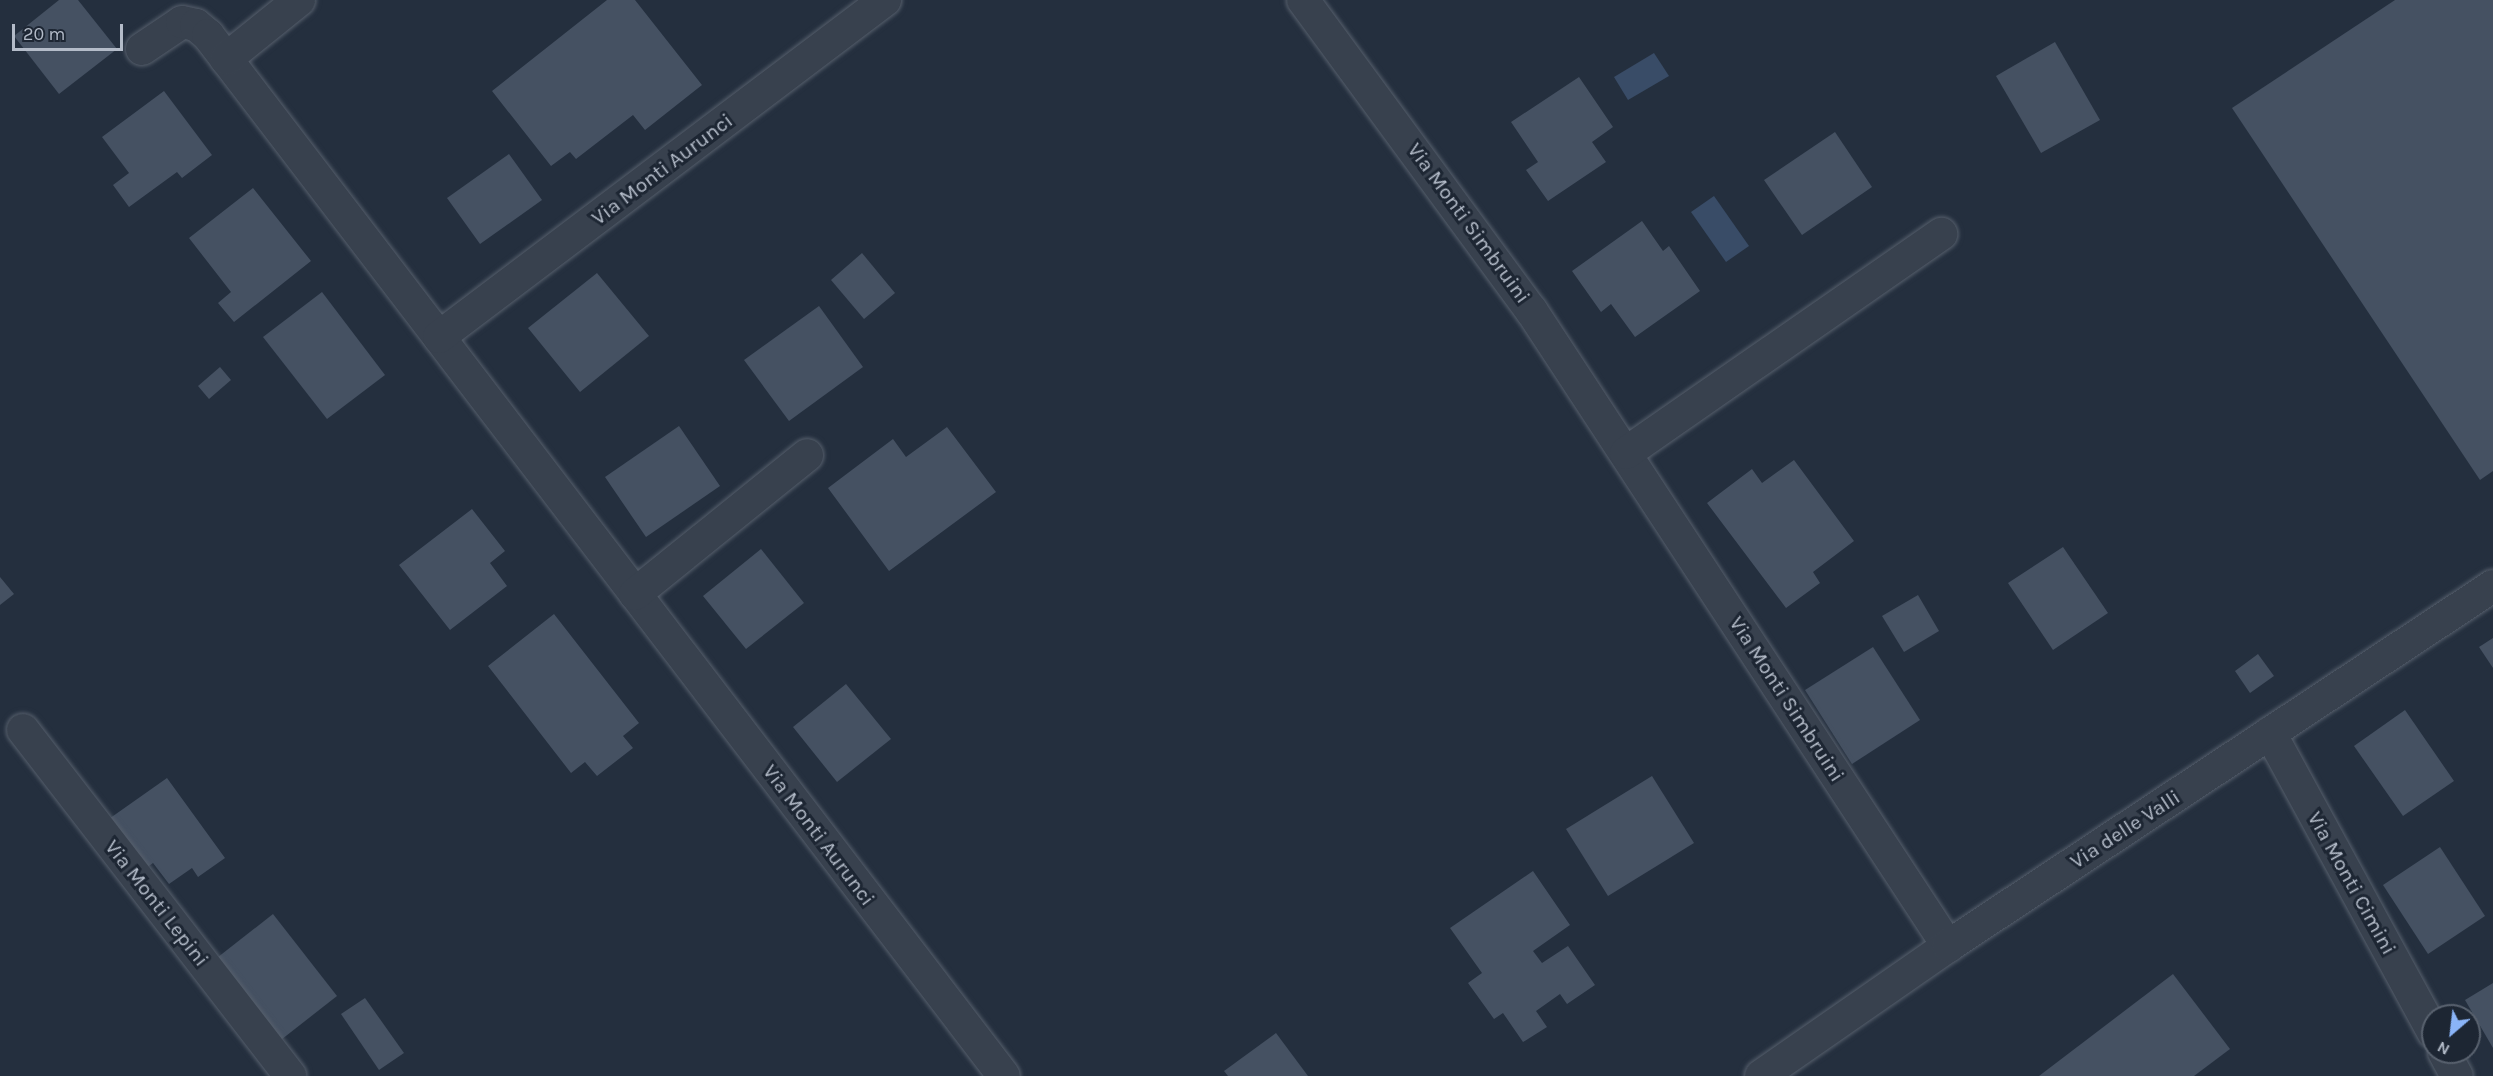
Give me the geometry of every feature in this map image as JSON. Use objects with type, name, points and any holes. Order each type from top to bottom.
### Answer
[{"type":"street","points":[[226,58],[299,0]]},
{"type":"street","name":"Via Monti Aurunci","points":[[439,337],[885,0]]},
{"type":"street","name":"Via Monti Simbruini","points":[[1303,0],[1467,219],[1626,453],[1948,946]]},
{"type":"street","name":"Via Monti Aurunci","points":[[142,49],[182,22],[203,30],[1004,1076]]},
{"type":"street","points":[[1626,453],[1941,234]]},
{"type":"street","points":[[635,594],[807,455]]},
{"type":"street","name":"Via delle Valli","points":[[1761,1076],[1948,946],[2493,586]]},
{"type":"street","name":"Via Monti Lepini","points":[[23,730],[291,1076]]},
{"type":"street","name":"Via Monti Cimini","points":[[2270,733],[2421,1010]]},
{"type":"water","points":[[1654,53],[1669,76],[1628,100],[1614,77]]},
{"type":"water","points":[[1714,196],[1749,246],[1726,262],[1691,212]]},
{"type":"building","points":[[59,0],[78,0],[117,49],[59,94],[14,36]]},
{"type":"building","points":[[607,0],[635,0],[702,85],[645,130],[633,115],[576,159],[570,152],[551,166],[492,91]]},
{"type":"building","points":[[2395,0],[2493,0],[2493,471],[2480,480],[2232,108]]},
{"type":"building","points":[[2055,42],[2100,120],[2041,153],[1996,76]]},
{"type":"building","points":[[1579,77],[1613,127],[1592,142],[1606,162],[1548,201],[1526,170],[1538,162],[1511,122]]},
{"type":"building","points":[[164,91],[212,155],[182,178],[177,172],[129,207],[113,185],[129,173],[102,137]]},
{"type":"building","points":[[1835,132],[1872,187],[1802,235],[1764,180]]},
{"type":"building","points":[[509,154],[542,200],[480,244],[447,198]]},
{"type":"building","points":[[253,188],[311,261],[234,322],[218,303],[231,292],[189,238]]},
{"type":"building","points":[[1642,221],[1663,251],[1669,246],[1700,291],[1635,337],[1611,304],[1601,312],[1572,271]]},
{"type":"building","points":[[862,253],[895,293],[864,319],[831,280]]},
{"type":"building","points":[[597,273],[649,336],[580,392],[528,328]]},
{"type":"building","points":[[322,292],[385,375],[327,419],[263,337]]},
{"type":"building","points":[[819,306],[863,367],[789,421],[744,360]]},
{"type":"building","points":[[220,367],[231,380],[209,399],[198,386]]},
{"type":"building","points":[[679,426],[720,486],[646,537],[605,477]]},
{"type":"building","points":[[947,427],[996,492],[889,571],[828,488],[893,439],[906,457]]},
{"type":"building","points":[[1794,460],[1854,541],[1813,572],[1820,583],[1786,608],[1707,503],[1752,469],[1762,483]]},
{"type":"building","points":[[472,509],[505,551],[490,563],[507,586],[450,630],[399,565]]},
{"type":"building","points":[[2063,547],[2108,613],[2053,650],[2008,583]]},
{"type":"building","points":[[761,549],[804,603],[746,649],[703,596]]},
{"type":"building","points":[[0,577],[14,594],[0,605]]},
{"type":"building","points":[[1918,595],[1939,631],[1904,652],[1882,616]]},
{"type":"building","points":[[554,614],[639,723],[623,736],[633,748],[597,776],[585,762],[571,773],[488,666]]},
{"type":"building","points":[[2493,638],[2493,668],[2479,647]]},
{"type":"building","points":[[1873,647],[1920,720],[1852,764],[1805,690]]},
{"type":"building","points":[[2258,654],[2274,676],[2250,693],[2235,671]]},
{"type":"building","points":[[846,684],[891,739],[837,782],[793,727]]},
{"type":"building","points":[[2405,710],[2454,781],[2403,816],[2354,746]]},
{"type":"building","points":[[1652,776],[1694,843],[1608,896],[1566,829]]},
{"type":"building","points":[[167,778],[225,858],[198,877],[192,868],[169,884],[153,863],[142,871],[106,821]]},
{"type":"building","points":[[2440,847],[2485,916],[2428,954],[2383,885]]},
{"type":"building","points":[[1533,871],[1570,925],[1533,951],[1542,963],[1568,946],[1595,985],[1567,1004],[1560,994],[1536,1011],[1547,1027],[1523,1042],[1503,1013],[1494,1019],[1468,983],[1482,973],[1450,928]]},
{"type":"building","points":[[273,914],[337,996],[277,1043],[213,961]]},
{"type":"building","points":[[2173,974],[2230,1049],[2194,1076],[2039,1076]]},
{"type":"building","points":[[2493,983],[2493,1048],[2481,1027],[2481,1004],[2467,1004],[2465,1000]]},
{"type":"building","points":[[365,998],[404,1053],[379,1070],[341,1014]]},
{"type":"building","points":[[1276,1033],[1308,1076],[1228,1076],[1224,1071]]}]
